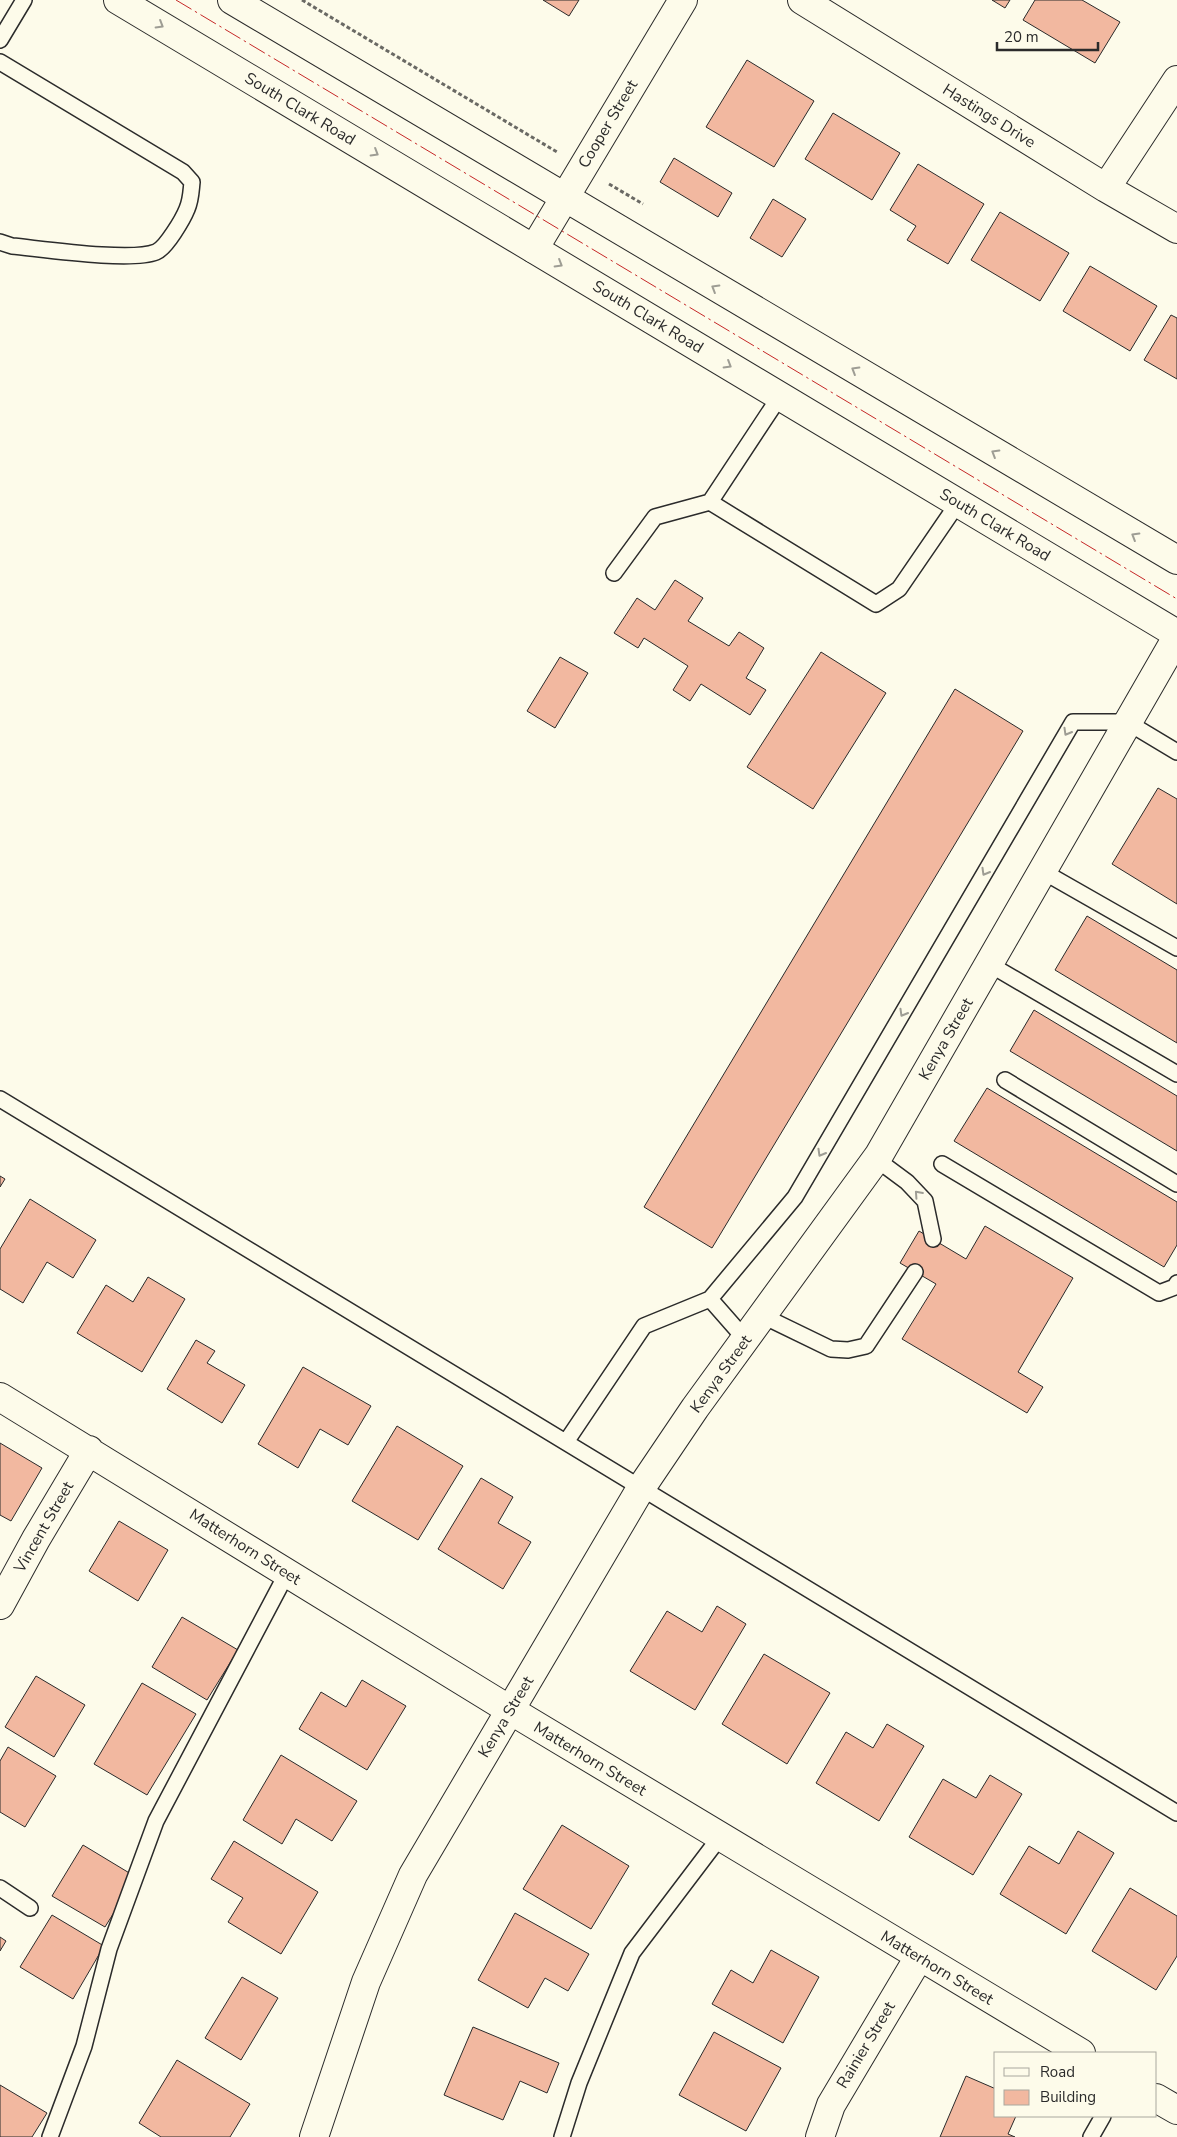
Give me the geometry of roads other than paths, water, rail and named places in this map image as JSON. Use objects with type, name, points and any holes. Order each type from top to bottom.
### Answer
[{"type":"street","name":"South Clark Road","points":[[118,0],[1177,636]]},
{"type":"street","points":[[232,0],[1177,560]]},
{"type":"street","name":"Cooper Street","points":[[534,249],[683,0]]},
{"type":"street","name":"Hastings Drive","points":[[802,0],[1106,188],[1177,229]]},
{"type":"street","points":[[1106,188],[1177,80]]},
{"type":"street","name":"Kenya Street","points":[[314,2137],[366,1982],[413,1875],[641,1488],[695,1408],[764,1316],[876,1159],[1177,636]]},
{"type":"street","name":"Matterhorn Street","points":[[0,1397],[510,1710],[918,1957],[1079,2052]]},
{"type":"street","name":"Vincent Street","points":[[0,1605],[36,1539],[89,1450]]},
{"type":"street","name":"Rainier Street","points":[[820,2137],[830,2106],[918,1957]]},
{"type":"street","points":[[1157,2099],[1177,2110]]},
{"type":"lane","points":[[0,40],[24,0]]},
{"type":"lane","points":[[0,62],[183,172],[192,182],[187,210],[163,247],[157,252],[143,255],[118,256],[12,246],[0,242]]},
{"type":"lane","points":[[614,573],[655,517],[710,502],[780,396]]},
{"type":"lane","points":[[710,502],[876,604],[899,589],[958,503]]},
{"type":"lane","points":[[566,1442],[644,1326],[710,1298],[795,1197],[1073,722],[1127,722],[1177,752]]},
{"type":"lane","points":[[1042,871],[1177,948]]},
{"type":"lane","points":[[989,964],[1177,1074]]},
{"type":"lane","points":[[1005,1080],[1177,1184]]},
{"type":"lane","points":[[0,1099],[1177,1813]]},
{"type":"lane","points":[[876,1159],[907,1182],[925,1201],[933,1239]]},
{"type":"lane","points":[[942,1164],[1159,1293],[1174,1287],[1177,1283]]},
{"type":"lane","points":[[764,1316],[831,1349],[848,1350],[866,1346],[915,1272]]},
{"type":"lane","points":[[710,1298],[746,1340]]},
{"type":"lane","points":[[50,2137],[84,2046],[109,1949],[156,1821],[287,1573]]},
{"type":"lane","points":[[562,2137],[579,2083],[632,1953],[720,1837]]},
{"type":"lane","points":[[0,1888],[30,1908]]},
{"type":"lane","points":[[1091,2137],[1102,2117]]}]
